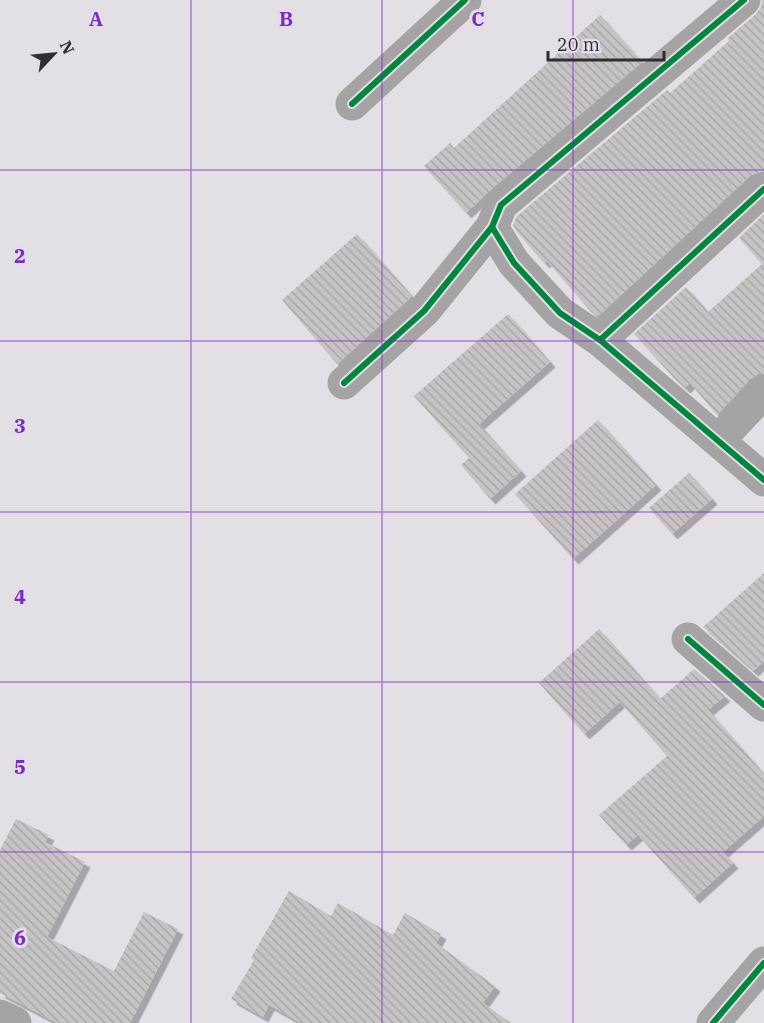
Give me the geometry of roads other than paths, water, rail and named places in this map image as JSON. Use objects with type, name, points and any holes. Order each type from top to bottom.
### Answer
[{"type":"street","points":[[352,104],[465,0]]},
{"type":"street","points":[[344,383],[424,311],[492,227],[501,205],[529,179],[744,0]]},
{"type":"street","points":[[600,340],[764,189]]},
{"type":"street","points":[[492,227],[514,263],[560,314],[600,340],[764,480]]},
{"type":"street","points":[[719,440],[764,392]]},
{"type":"street","points":[[688,639],[764,705]]},
{"type":"street","points":[[713,1023],[764,963]]},
{"type":"street","points":[[0,1016],[15,1023]]}]
